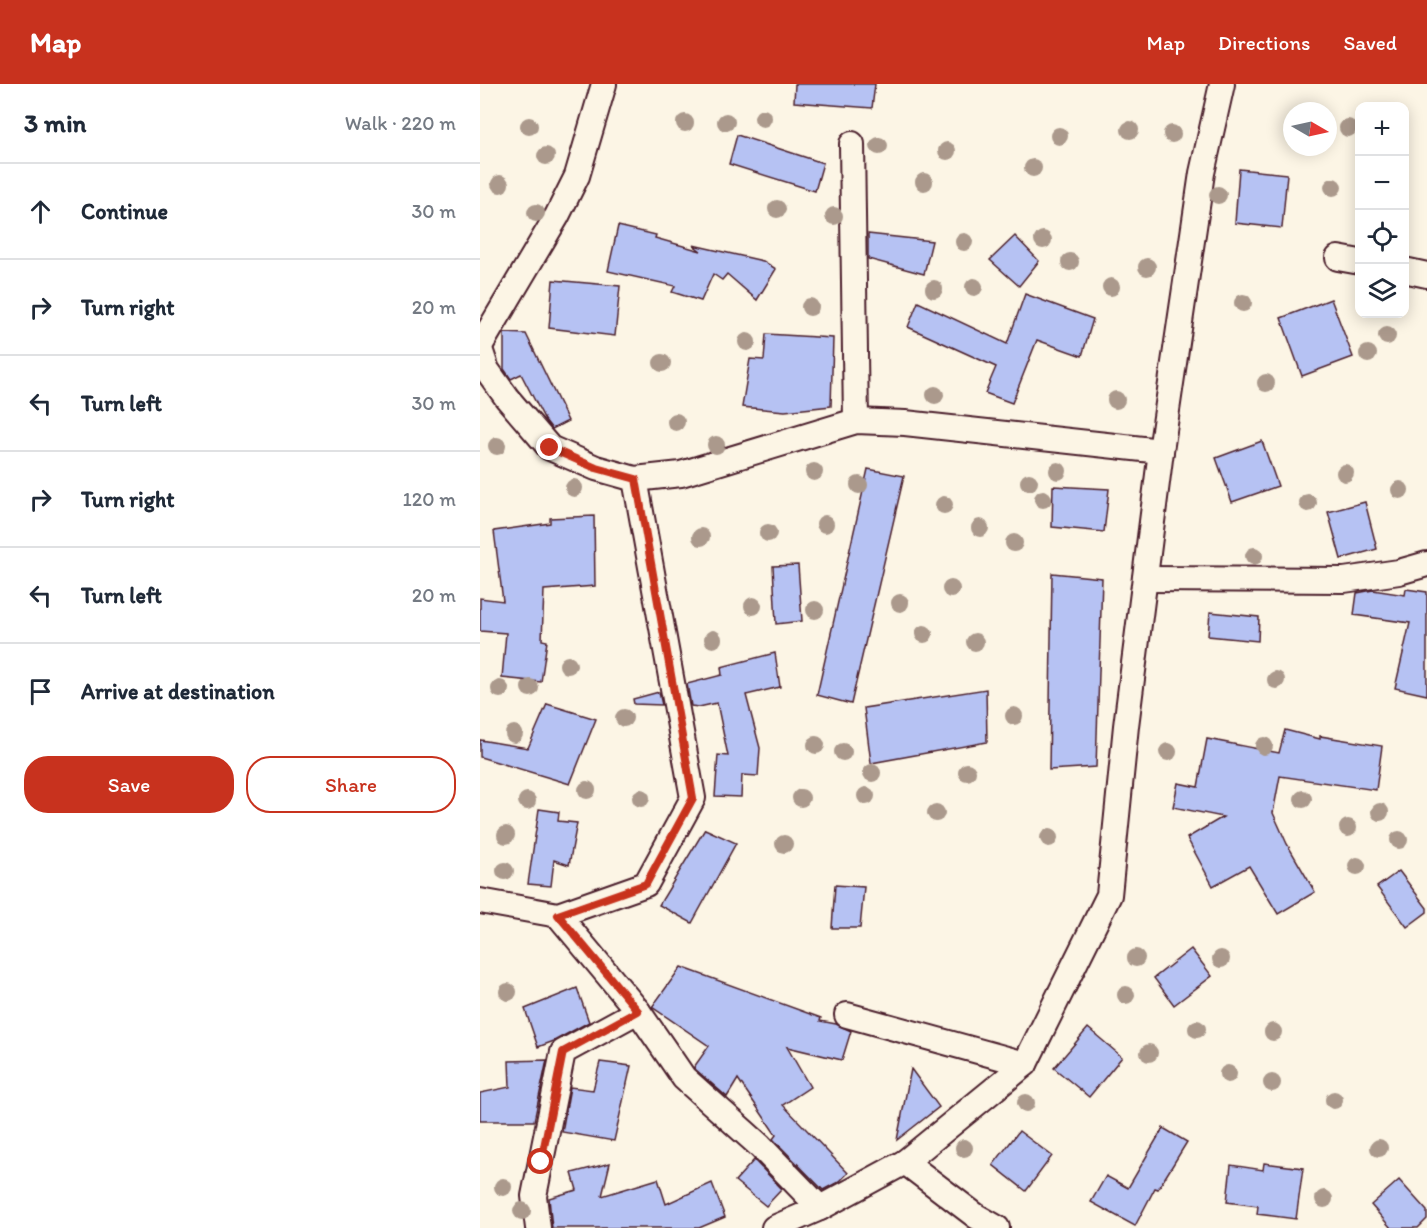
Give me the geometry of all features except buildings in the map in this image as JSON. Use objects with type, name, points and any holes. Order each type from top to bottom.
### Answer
[{"type":"street","points":[[604,84],[577,176],[557,216],[480,348],[487,369],[507,398],[550,448],[596,468],[636,479],[681,474],[856,421],[905,423],[1161,451]]},
{"type":"street","points":[[774,1228],[820,1208],[905,1162],[1025,1064],[1109,895],[1126,726],[1161,451],[1202,173],[1222,84]]},
{"type":"street","points":[[852,144],[856,421]]},
{"type":"street","points":[[1409,271],[1427,274]]},
{"type":"street","points":[[480,901],[558,915],[646,884],[693,798],[636,479]]},
{"type":"street","points":[[1145,579],[1344,580],[1400,572],[1427,564]]},
{"type":"street","points":[[558,915],[638,1011],[684,1078],[760,1146],[820,1208]]},
{"type":"street","points":[[538,1228],[534,1196],[563,1052],[638,1011]]},
{"type":"street","points":[[847,1015],[1025,1064]]},
{"type":"street","points":[[905,1162],[976,1216],[997,1228]]},
{"type":"route","points":[[541,1162],[563,1052],[638,1011],[558,915],[646,884],[693,798],[636,479],[596,468],[550,448]]}]
